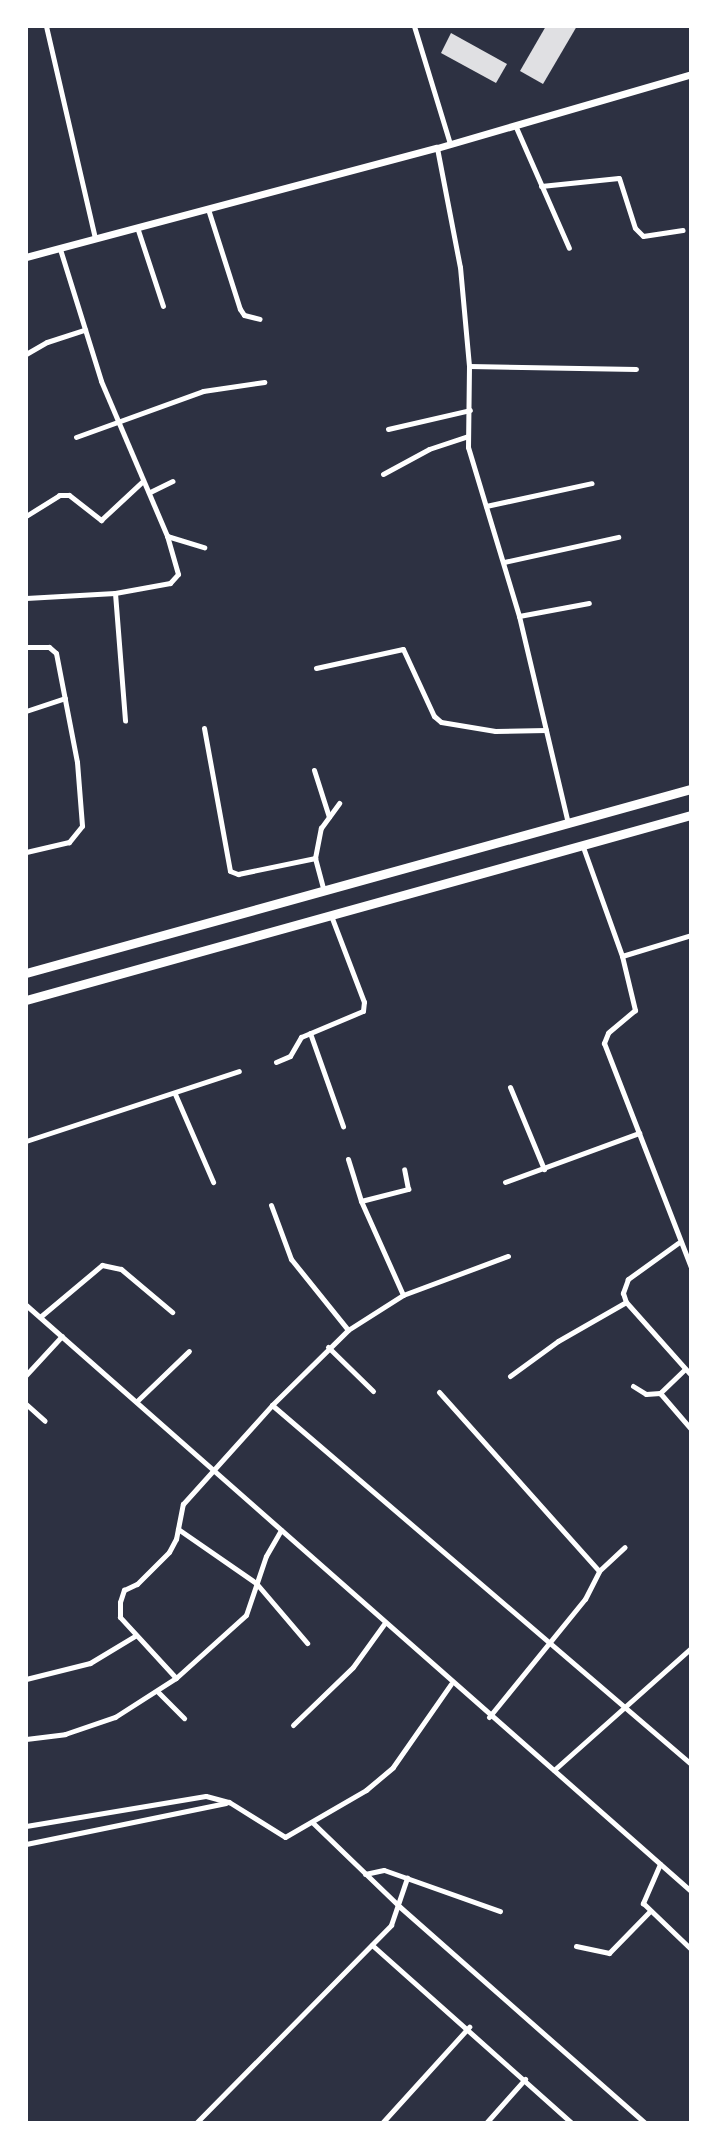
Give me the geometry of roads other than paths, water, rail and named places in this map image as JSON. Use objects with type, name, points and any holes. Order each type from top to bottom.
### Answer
[{"type":"highway","points":[[26,973],[324,894],[691,789]]},
{"type":"highway","points":[[26,1000],[331,918],[691,816]]},
{"type":"street","points":[[46,26],[95,238]]},
{"type":"street","points":[[414,26],[450,144]]},
{"type":"street","points":[[26,257],[437,148],[691,74]]},
{"type":"street","points":[[515,125],[569,248]]},
{"type":"street","points":[[437,148],[458,247],[469,366],[468,436],[519,616],[568,824]]},
{"type":"street","points":[[541,186],[619,178],[635,228],[643,236],[683,230]]},
{"type":"street","points":[[208,209],[240,309],[244,315],[260,319]]},
{"type":"street","points":[[136,227],[163,306]]},
{"type":"street","points":[[26,598],[115,593],[176,580],[167,536],[150,492],[116,420],[60,248]]},
{"type":"street","points":[[26,354],[47,342],[85,330]]},
{"type":"street","points":[[469,366],[636,369]]},
{"type":"street","points":[[76,437],[116,420],[203,391],[264,382]]},
{"type":"street","points":[[388,429],[470,410]]},
{"type":"street","points":[[383,474],[429,449],[468,436]]},
{"type":"street","points":[[26,516],[59,495],[69,495],[101,520],[144,481]]},
{"type":"street","points":[[150,492],[173,481]]},
{"type":"street","points":[[486,506],[592,483]]},
{"type":"street","points":[[167,536],[204,547]]},
{"type":"street","points":[[504,562],[618,537]]},
{"type":"street","points":[[115,593],[125,721]]},
{"type":"street","points":[[519,616],[589,603]]},
{"type":"street","points":[[26,647],[49,647],[56,653],[78,762],[82,826],[69,842],[26,852]]},
{"type":"street","points":[[316,668],[403,649],[429,707],[441,722],[495,731],[546,730]]},
{"type":"street","points":[[26,711],[65,698]]},
{"type":"street","points":[[204,728],[230,871],[238,874],[315,858]]},
{"type":"street","points":[[314,770],[329,817]]},
{"type":"street","points":[[324,894],[315,858],[316,840],[339,803]]},
{"type":"street","points":[[583,847],[622,956],[635,1010],[608,1033],[604,1043],[678,1243],[691,1267]]},
{"type":"street","points":[[276,1062],[290,1056],[301,1037],[363,1011],[364,1002],[331,918]]},
{"type":"street","points":[[622,956],[691,935]]},
{"type":"street","points":[[310,1033],[342,1126]]},
{"type":"street","points":[[26,1141],[239,1071]]},
{"type":"street","points":[[510,1087],[544,1169]]},
{"type":"street","points":[[175,1094],[213,1182]]},
{"type":"street","points":[[505,1182],[639,1133]]},
{"type":"street","points":[[348,1159],[361,1201],[403,1296]]},
{"type":"street","points":[[361,1201],[408,1189],[404,1168]]},
{"type":"street","points":[[271,1205],[291,1259],[348,1330]]},
{"type":"street","points":[[678,1243],[628,1279],[623,1293],[626,1302],[691,1375]]},
{"type":"street","points":[[176,1678],[120,1617],[124,1590],[137,1584],[169,1552],[178,1529],[183,1504],[272,1405],[348,1330],[403,1296],[508,1256]]},
{"type":"street","points":[[40,1317],[102,1265],[121,1269],[172,1312]]},
{"type":"street","points":[[510,1376],[558,1341],[626,1302]]},
{"type":"street","points":[[26,1305],[214,1469],[451,1684],[554,1770],[691,1891]]},
{"type":"street","points":[[26,1376],[62,1336]]},
{"type":"street","points":[[328,1347],[373,1391]]},
{"type":"street","points":[[137,1401],[189,1351]]},
{"type":"street","points":[[633,1386],[646,1394],[660,1394],[685,1369]]},
{"type":"street","points":[[439,1392],[599,1571]]},
{"type":"street","points":[[660,1394],[691,1429]]},
{"type":"street","points":[[26,1404],[44,1421]]},
{"type":"street","points":[[272,1405],[624,1703],[691,1764]]},
{"type":"street","points":[[178,1529],[256,1583],[307,1643]]},
{"type":"street","points":[[26,1739],[94,1725],[158,1692],[176,1678],[246,1615],[256,1583],[281,1530]]},
{"type":"street","points":[[489,1717],[585,1599],[599,1571],[625,1547]]},
{"type":"street","points":[[293,1726],[353,1667],[384,1624]]},
{"type":"street","points":[[26,1679],[90,1663],[135,1636]]},
{"type":"street","points":[[554,1770],[624,1703],[691,1648]]},
{"type":"street","points":[[26,1826],[181,1798],[206,1796],[229,1802],[285,1837],[366,1790],[393,1768],[451,1684]]},
{"type":"street","points":[[158,1692],[184,1718]]},
{"type":"street","points":[[26,1844],[229,1802]]},
{"type":"street","points":[[312,1822],[400,1907],[645,2123]]},
{"type":"street","points":[[660,1864],[644,1894],[649,1912],[691,1949]]},
{"type":"street","points":[[365,1874],[384,1870],[500,1911]]},
{"type":"street","points":[[196,2123],[391,1925],[400,1907],[407,1878]]},
{"type":"street","points":[[576,1946],[609,1953],[649,1912]]},
{"type":"street","points":[[372,1945],[469,2027],[572,2123]]},
{"type":"street","points":[[382,2123],[469,2027]]},
{"type":"street","points":[[486,2123],[525,2079]]}]
